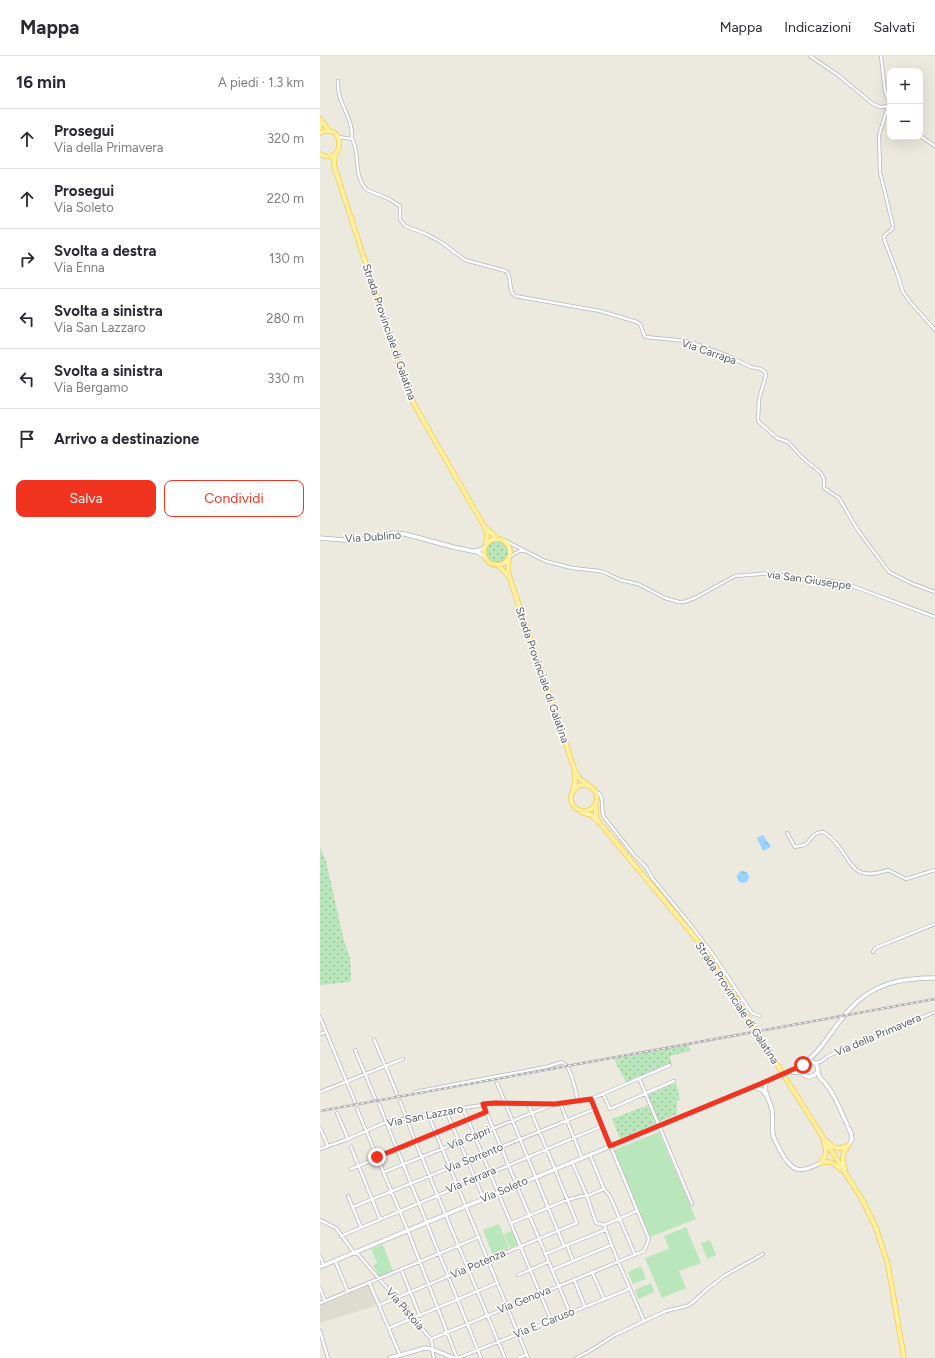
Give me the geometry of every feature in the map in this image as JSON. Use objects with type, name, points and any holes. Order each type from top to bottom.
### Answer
[{"type":"main road","points":[[320,121],[320,128]]},
{"type":"main road","points":[[320,121],[329,131],[336,134],[340,143]]},
{"type":"main road","points":[[320,133],[329,131]]},
{"type":"main road","name":"Strada Provinciale di Galatina","points":[[340,143],[338,151],[335,154],[334,164],[336,172],[406,386],[415,406],[484,526],[487,533],[485,557],[492,564],[502,569],[510,579]]},
{"type":"main road","name":"Strada Provinciale di Galatina","points":[[321,155],[335,154]]},
{"type":"main road","name":"Strada Provinciale di Galatina","points":[[321,155],[330,161],[336,172]]},
{"type":"main road","name":"Strada Provinciale di Galatina","points":[[484,526],[498,539]]},
{"type":"main road","points":[[485,546],[491,540],[504,540]]},
{"type":"main road","name":"Strada Provinciale di Galatina","points":[[504,540],[509,546],[510,553],[508,569],[510,579],[575,771],[580,779],[596,793]]},
{"type":"main road","points":[[496,565],[503,564],[509,558]]},
{"type":"main road","name":"Strada Provinciale di Galatina","points":[[575,771],[575,783],[571,794],[571,803],[576,810],[591,815],[598,821],[691,929],[735,996],[862,1201],[876,1228],[884,1252],[890,1276],[904,1358]]},
{"type":"main road","points":[[573,790],[578,786],[588,785]]},
{"type":"main road","points":[[596,793],[597,800],[595,810],[598,821]]},
{"type":"main road","points":[[581,812],[590,810],[596,804]]},
{"type":"main road","points":[[820,1133],[831,1145],[837,1148],[843,1148],[849,1145]]},
{"type":"main road","points":[[820,1133],[826,1151],[824,1158],[820,1163]]},
{"type":"main road","points":[[847,1176],[842,1160],[842,1154],[849,1145]]},
{"type":"main road","points":[[820,1163],[826,1161],[832,1162],[847,1176]]},
{"type":"street","points":[[810,56],[838,75],[873,104],[880,107],[887,105]]},
{"type":"street","points":[[881,56],[885,91],[889,104]]},
{"type":"street","name":"Via Carrapa","points":[[338,81],[338,90],[343,107],[351,124],[352,139],[355,144],[357,171],[364,187],[367,190],[389,199],[400,206],[400,219],[404,226],[426,234],[441,242],[465,260],[506,271],[508,273],[512,295],[600,311],[637,322],[640,324],[644,337],[687,341],[726,355],[751,368],[761,369],[766,375],[760,399],[759,422],[777,438],[788,442],[803,458],[821,472],[824,479],[824,488],[839,498],[857,529],[889,572],[935,592]]},
{"type":"street","points":[[887,111],[879,135],[880,172],[892,219],[893,229],[885,234],[884,240],[903,292],[935,330]]},
{"type":"street","points":[[338,137],[352,139]]},
{"type":"street","points":[[923,138],[935,146]]},
{"type":"street","points":[[340,143],[347,139]]},
{"type":"street","name":"Via Dublino","points":[[320,538],[344,540],[363,539],[394,533],[405,534],[477,552],[485,557]]},
{"type":"street","name":"via San Giuseppe","points":[[504,540],[549,562],[608,574],[620,580],[638,584],[665,598],[679,602],[684,602],[695,598],[735,576],[772,573],[798,579],[825,580],[847,584],[935,617]]},
{"type":"street","points":[[471,551],[480,550],[485,546]]},
{"type":"street","points":[[509,558],[519,551],[525,551]]},
{"type":"street","points":[[596,793],[601,795],[604,817],[630,850],[646,867],[653,879],[691,929],[714,956],[752,1013],[760,1016]]},
{"type":"street","points":[[787,833],[795,847],[807,843],[814,835],[821,832],[824,833],[835,841],[852,867],[859,872],[873,874],[888,870],[906,879],[935,870]]},
{"type":"street","points":[[873,952],[875,948],[935,924]]},
{"type":"street","points":[[752,1087],[788,1072],[808,1061],[824,1045],[849,1010],[867,994],[879,987],[901,980],[912,978],[935,978]]},
{"type":"street","name":"Via della Primavera","points":[[812,1077],[816,1074],[822,1061],[828,1056],[935,1012]]},
{"type":"street","points":[[320,1017],[355,1102]]},
{"type":"street","points":[[320,1034],[326,1032]]},
{"type":"street","points":[[374,1039],[397,1094]]},
{"type":"street","points":[[355,1050],[375,1098]]},
{"type":"street","points":[[816,1053],[814,1062],[818,1070],[818,1074],[832,1093],[851,1133],[852,1139],[849,1145]]},
{"type":"street","points":[[320,1092],[403,1059]]},
{"type":"street","name":"Via della Primavera","points":[[808,1061],[822,1061]]},
{"type":"street","points":[[415,1092],[546,1067],[562,1062],[567,1066],[573,1079],[578,1101]]},
{"type":"street","name":"Via San Lazzaro","points":[[320,1148],[348,1139],[386,1122],[483,1104],[555,1104],[591,1099],[670,1065]]},
{"type":"street","points":[[803,1065],[803,1073]]},
{"type":"street","points":[[788,1072],[803,1073],[806,1076],[821,1079]]},
{"type":"street","points":[[639,1078],[692,1204]]},
{"type":"street","points":[[603,1094],[610,1109],[674,1081]]},
{"type":"street","points":[[763,1089],[767,1081]]},
{"type":"street","points":[[497,1083],[548,1208],[574,1261]]},
{"type":"street","points":[[760,1084],[772,1110],[774,1135],[786,1161],[790,1166],[800,1170],[812,1168],[820,1163]]},
{"type":"street","points":[[752,1087],[763,1089]]},
{"type":"street","name":"Via Soleto","points":[[322,1267],[752,1087]]},
{"type":"street","points":[[590,1155],[604,1189],[610,1196],[635,1254],[644,1251],[649,1239],[591,1099]]},
{"type":"street","points":[[400,1101],[415,1142],[505,1358]]},
{"type":"street","points":[[560,1103],[582,1158]]},
{"type":"street","points":[[379,1104],[481,1358]]},
{"type":"street","points":[[483,1104],[570,1313]]},
{"type":"street","points":[[528,1104],[567,1200]]},
{"type":"street","name":"Via Capri","points":[[384,1172],[555,1104]]},
{"type":"street","points":[[463,1108],[551,1320]]},
{"type":"street","points":[[357,1109],[408,1231],[456,1358]]},
{"type":"street","name":"Via Sorrento","points":[[353,1207],[595,1109]]},
{"type":"street","points":[[446,1111],[484,1199]]},
{"type":"street","points":[[351,1169],[486,1112]]},
{"type":"street","points":[[337,1113],[348,1139]]},
{"type":"street","points":[[428,1114],[528,1358]]},
{"type":"street","name":"Via Ferrara","points":[[341,1236],[508,1164],[602,1126]]},
{"type":"street","points":[[320,1128],[328,1146]]},
{"type":"street","points":[[351,1147],[380,1218]]},
{"type":"street","points":[[572,1162],[587,1196],[596,1223],[604,1225],[637,1211]]},
{"type":"street","points":[[511,1223],[567,1200],[587,1196],[604,1189]]},
{"type":"street","points":[[348,1196],[360,1227]]},
{"type":"street","name":"Via Potenza","points":[[379,1305],[577,1223],[567,1200]]},
{"type":"street","name":"Via Pistoia","points":[[320,1220],[336,1228],[341,1236],[431,1339],[434,1346],[432,1349],[434,1358]]},
{"type":"street","points":[[604,1225],[611,1245],[644,1321]]},
{"type":"street","points":[[545,1254],[605,1230]]},
{"type":"street","points":[[320,1303],[479,1237]]},
{"type":"street","points":[[552,1270],[611,1245]]},
{"type":"street","name":"Via Genova","points":[[431,1339],[635,1254]]},
{"type":"street","points":[[576,1358],[615,1335],[644,1321],[666,1311],[687,1306],[724,1276],[763,1254]]},
{"type":"street","points":[[320,1256],[322,1267]]},
{"type":"street","points":[[335,1261],[348,1292]]},
{"type":"street","points":[[518,1275],[548,1262]]},
{"type":"street","points":[[401,1269],[420,1316]]},
{"type":"street","points":[[592,1272],[604,1299]]},
{"type":"street","points":[[574,1279],[586,1307]]},
{"type":"street","points":[[369,1282],[400,1355]]},
{"type":"street","points":[[389,1328],[497,1283]]},
{"type":"street","points":[[320,1288],[325,1301]]},
{"type":"street","name":"Via E. Caruso","points":[[456,1358],[586,1307],[628,1290],[629,1288]]},
{"type":"street","points":[[320,1331],[328,1358]]},
{"type":"street","points":[[390,1358],[417,1350],[432,1349],[456,1358]]},
{"type":"street","points":[[518,1358],[526,1354]]},
{"type":"shaded area","points":[[369,1285],[377,1303],[375,1306],[320,1323],[320,1305]]},
{"type":"green space","points":[[497,541],[505,544],[508,552],[505,560],[497,563],[489,560],[486,552],[489,544]]},
{"type":"green space","points":[[320,847],[326,861],[344,941],[350,958],[351,980],[349,982],[320,985]]},
{"type":"green space","points":[[689,1045],[690,1051],[670,1056],[671,1063],[626,1082],[614,1059]]},
{"type":"green space","points":[[676,1083],[680,1100],[677,1101],[677,1114],[659,1122],[647,1094]]},
{"type":"green space","points":[[648,1105],[656,1124],[620,1139],[612,1119]]},
{"type":"green space","points":[[659,1132],[696,1219],[650,1237],[614,1150]]},
{"type":"green space","points":[[499,1224],[509,1248],[493,1255],[483,1230]]},
{"type":"green space","points":[[686,1227],[701,1263],[679,1271],[686,1288],[662,1298],[645,1258],[669,1249],[664,1236]]},
{"type":"green space","points":[[512,1231],[518,1245],[510,1248],[504,1234]]},
{"type":"green space","points":[[710,1240],[716,1255],[707,1259],[701,1243]]},
{"type":"green space","points":[[383,1245],[393,1271],[379,1277],[373,1266],[377,1263],[371,1249]]},
{"type":"green space","points":[[641,1266],[646,1279],[633,1284],[628,1272]]},
{"type":"green space","points":[[651,1283],[654,1292],[638,1299],[635,1290]]},
{"type":"water","points":[[763,835],[771,847],[763,851],[757,838]]},
{"type":"water","points":[[743,871],[747,873],[749,877],[747,881],[743,883],[739,881],[737,877],[739,873]]},
{"type":"railway","points":[[320,1111],[935,999]]},
{"type":"route","points":[[377,1157],[486,1112],[483,1104],[494,1103],[555,1104],[591,1099],[610,1146],[659,1127],[803,1065]]}]
